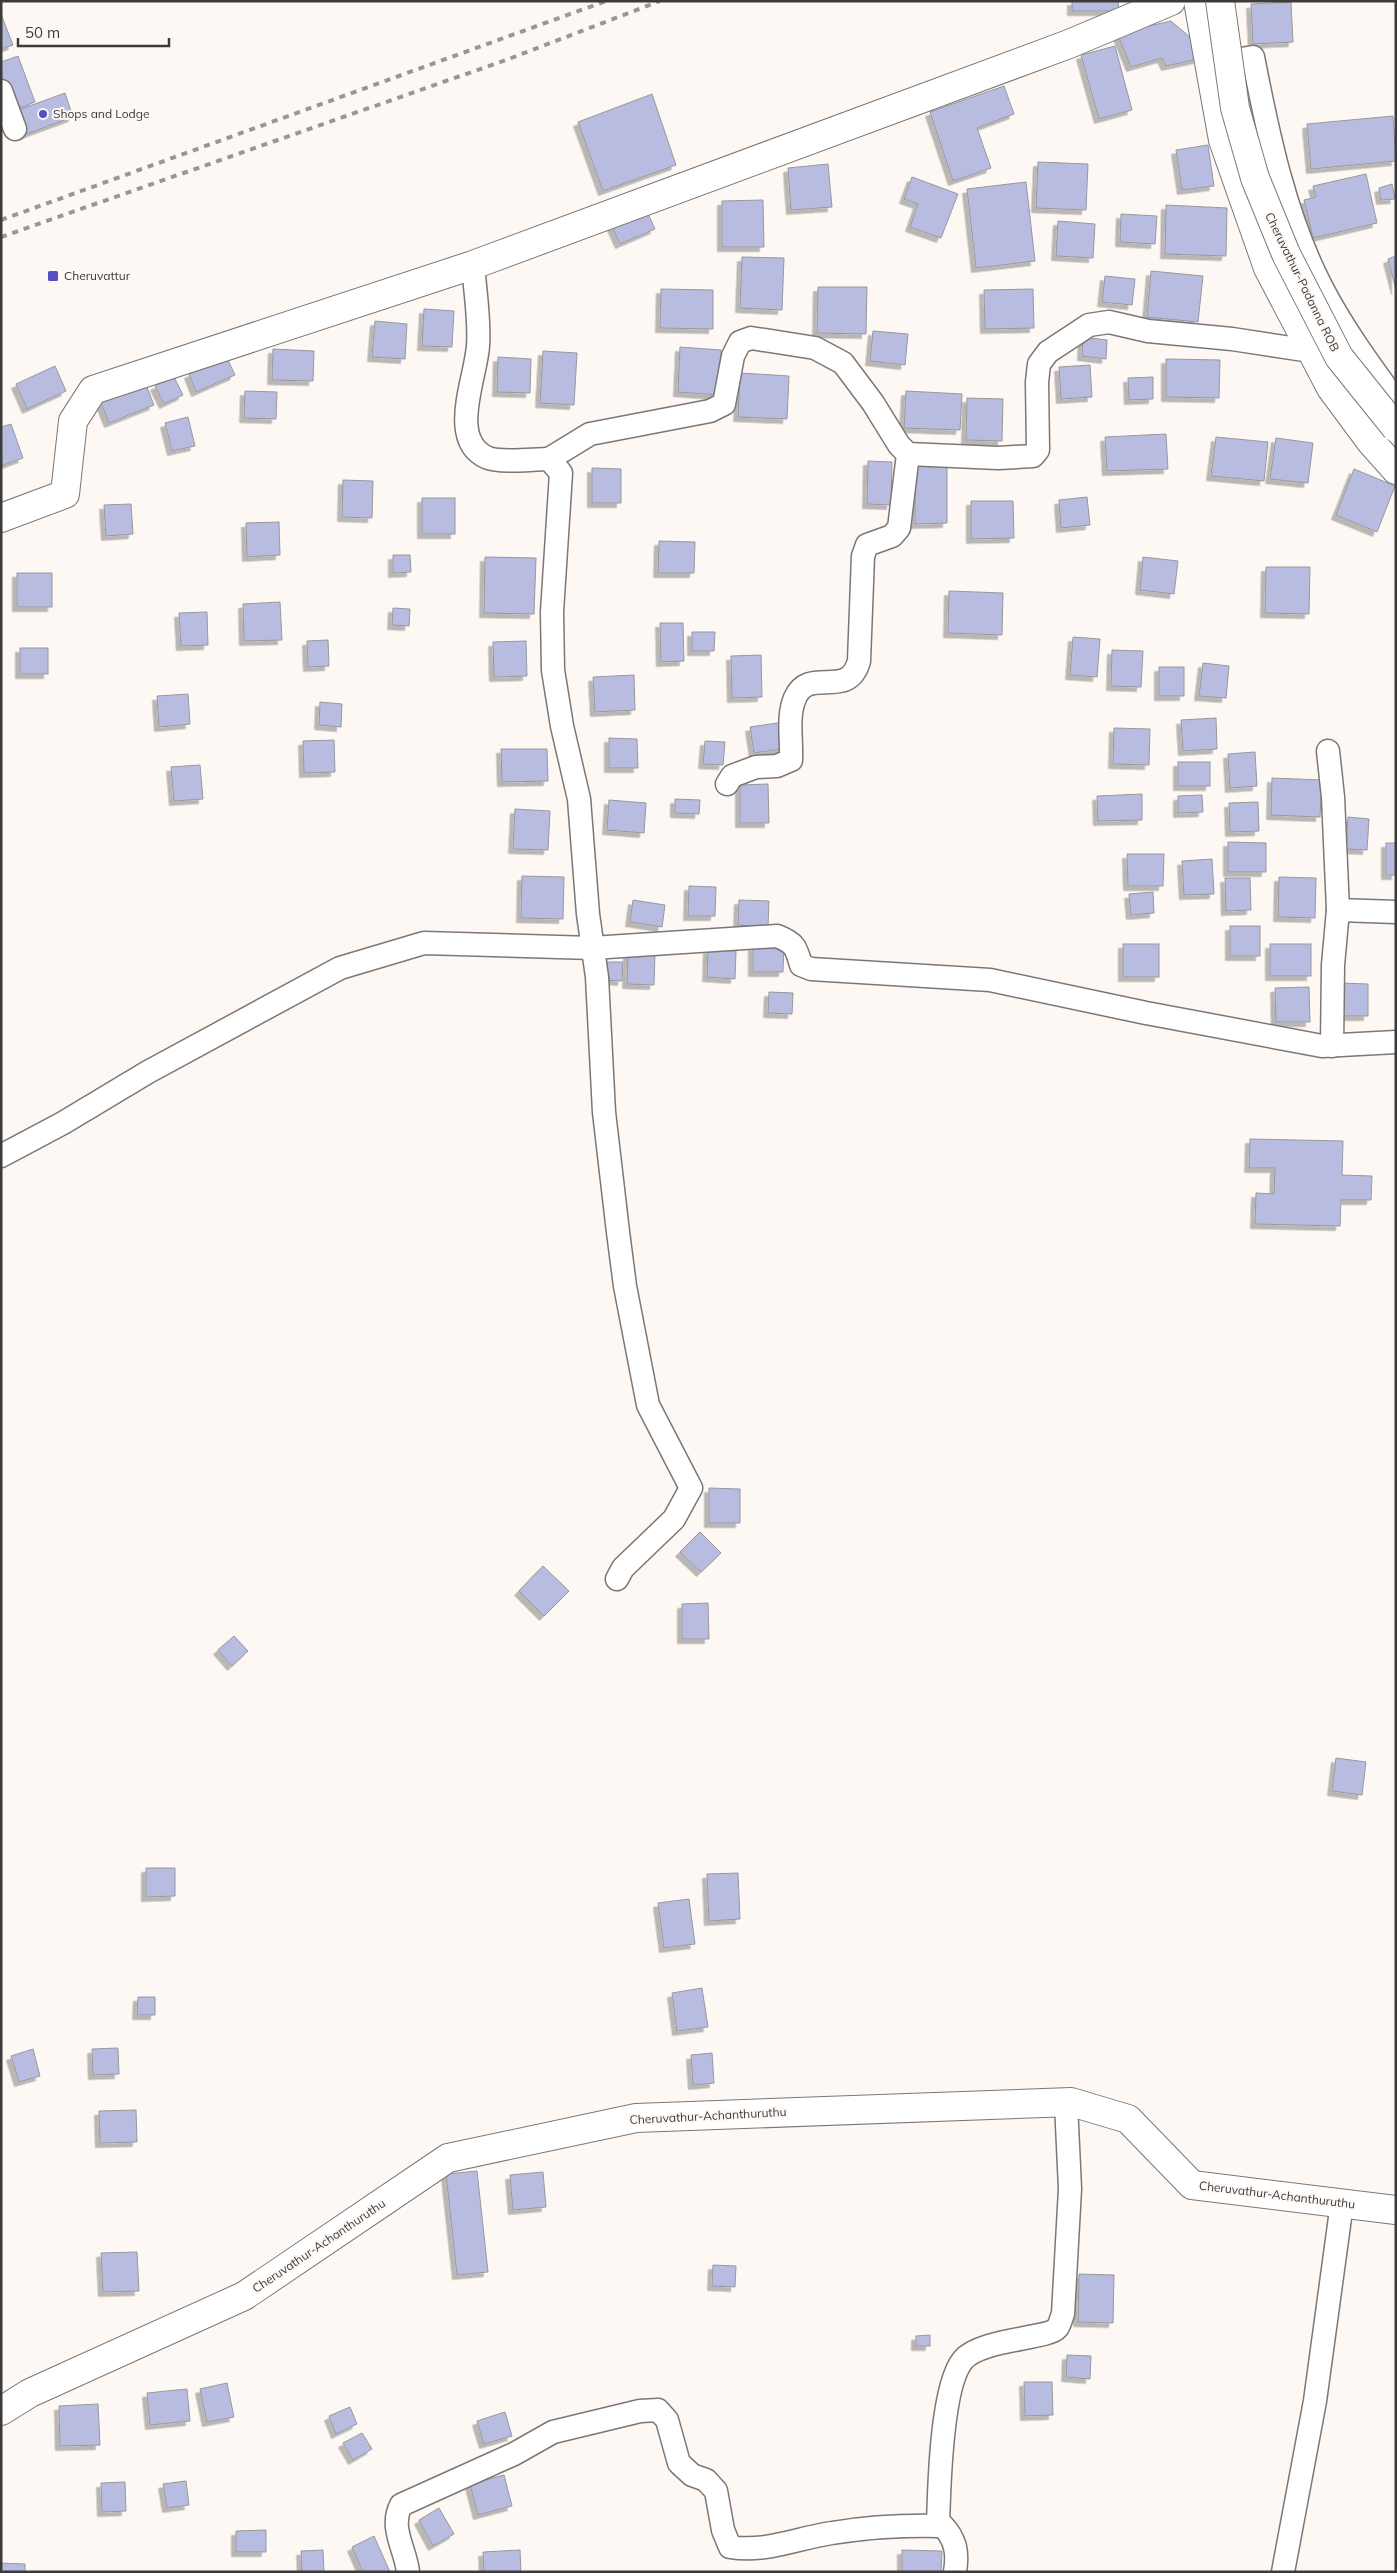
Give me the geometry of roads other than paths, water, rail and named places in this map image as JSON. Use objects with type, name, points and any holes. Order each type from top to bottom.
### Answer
[{"type":"main road","points":[[1,518],[65,494],[73,421],[93,390],[473,266],[1069,44],[1171,1]]},
{"type":"main road","points":[[1198,1],[1211,64],[1223,140],[1268,268],[1331,388],[1370,442],[1396,470]]},
{"type":"main road","name":"Cheruvathur-Padanna ROB","points":[[1220,1],[1235,108],[1255,178],[1286,254],[1339,357],[1396,428]]},
{"type":"main road","name":"Cheruvathur-Achanthuruthu","points":[[1,2412],[30,2393],[244,2296],[448,2158],[636,2118],[1066,2103],[1128,2119],[1192,2185],[1396,2210]]},
{"type":"street","points":[[1211,64],[1253,57],[1265,118],[1301,240],[1331,302],[1360,351],[1396,401]]},
{"type":"street","points":[[1,91],[15,129]]},
{"type":"street","points":[[473,266],[478,345],[469,390],[465,432],[474,448],[488,458],[549,459],[590,434],[710,411],[724,404],[733,356],[740,342],[751,338],[815,348],[843,363],[874,403],[899,445],[908,454],[998,458],[1033,456],[1038,450],[1040,442],[1037,382],[1039,364],[1048,352],[1089,325],[1109,322],[1148,331],[1232,339],[1311,351]]},
{"type":"street","points":[[727,784],[732,776],[756,767],[777,766],[791,760],[791,712],[800,688],[812,683],[849,680],[856,673],[859,661],[863,556],[867,545],[892,536],[899,528],[908,454]]},
{"type":"street","points":[[549,459],[561,473],[552,612],[553,670],[562,726],[579,799],[592,948],[597,977],[604,1112],[625,1286],[648,1405],[691,1488],[674,1519],[623,1568],[618,1579]]},
{"type":"street","points":[[1328,751],[1333,797],[1338,910],[1333,965],[1332,1046]]},
{"type":"street","points":[[1338,910],[1396,912]]},
{"type":"street","points":[[1,1156],[63,1123],[148,1072],[340,968],[424,943],[592,948],[777,936],[788,940],[796,947],[801,964],[811,969],[990,980],[1146,1013],[1322,1046],[1396,1042]]},
{"type":"street","points":[[938,2526],[940,2467],[945,2418],[954,2380],[963,2360],[976,2351],[1002,2342],[1050,2333],[1057,2329],[1063,2314],[1070,2189],[1066,2103]]},
{"type":"street","points":[[1283,2572],[1315,2401],[1342,2203]]},
{"type":"street","points":[[408,2572],[399,2544],[397,2523],[401,2505],[514,2454],[553,2432],[640,2411],[658,2410],[667,2420],[679,2463],[692,2475],[706,2480],[716,2491],[723,2530],[730,2547],[745,2550],[769,2547],[831,2533],[916,2525],[943,2526],[952,2535],[958,2554],[955,2572]]},
{"type":"railway","points":[[1,220],[606,1]]},
{"type":"railway","points":[[1,237],[506,60],[660,1]]},
{"type":"place","name":"Shops and Lodge","points":[[43,114]]},
{"type":"place","name":"Cheruvattur","points":[[53,276]]}]
